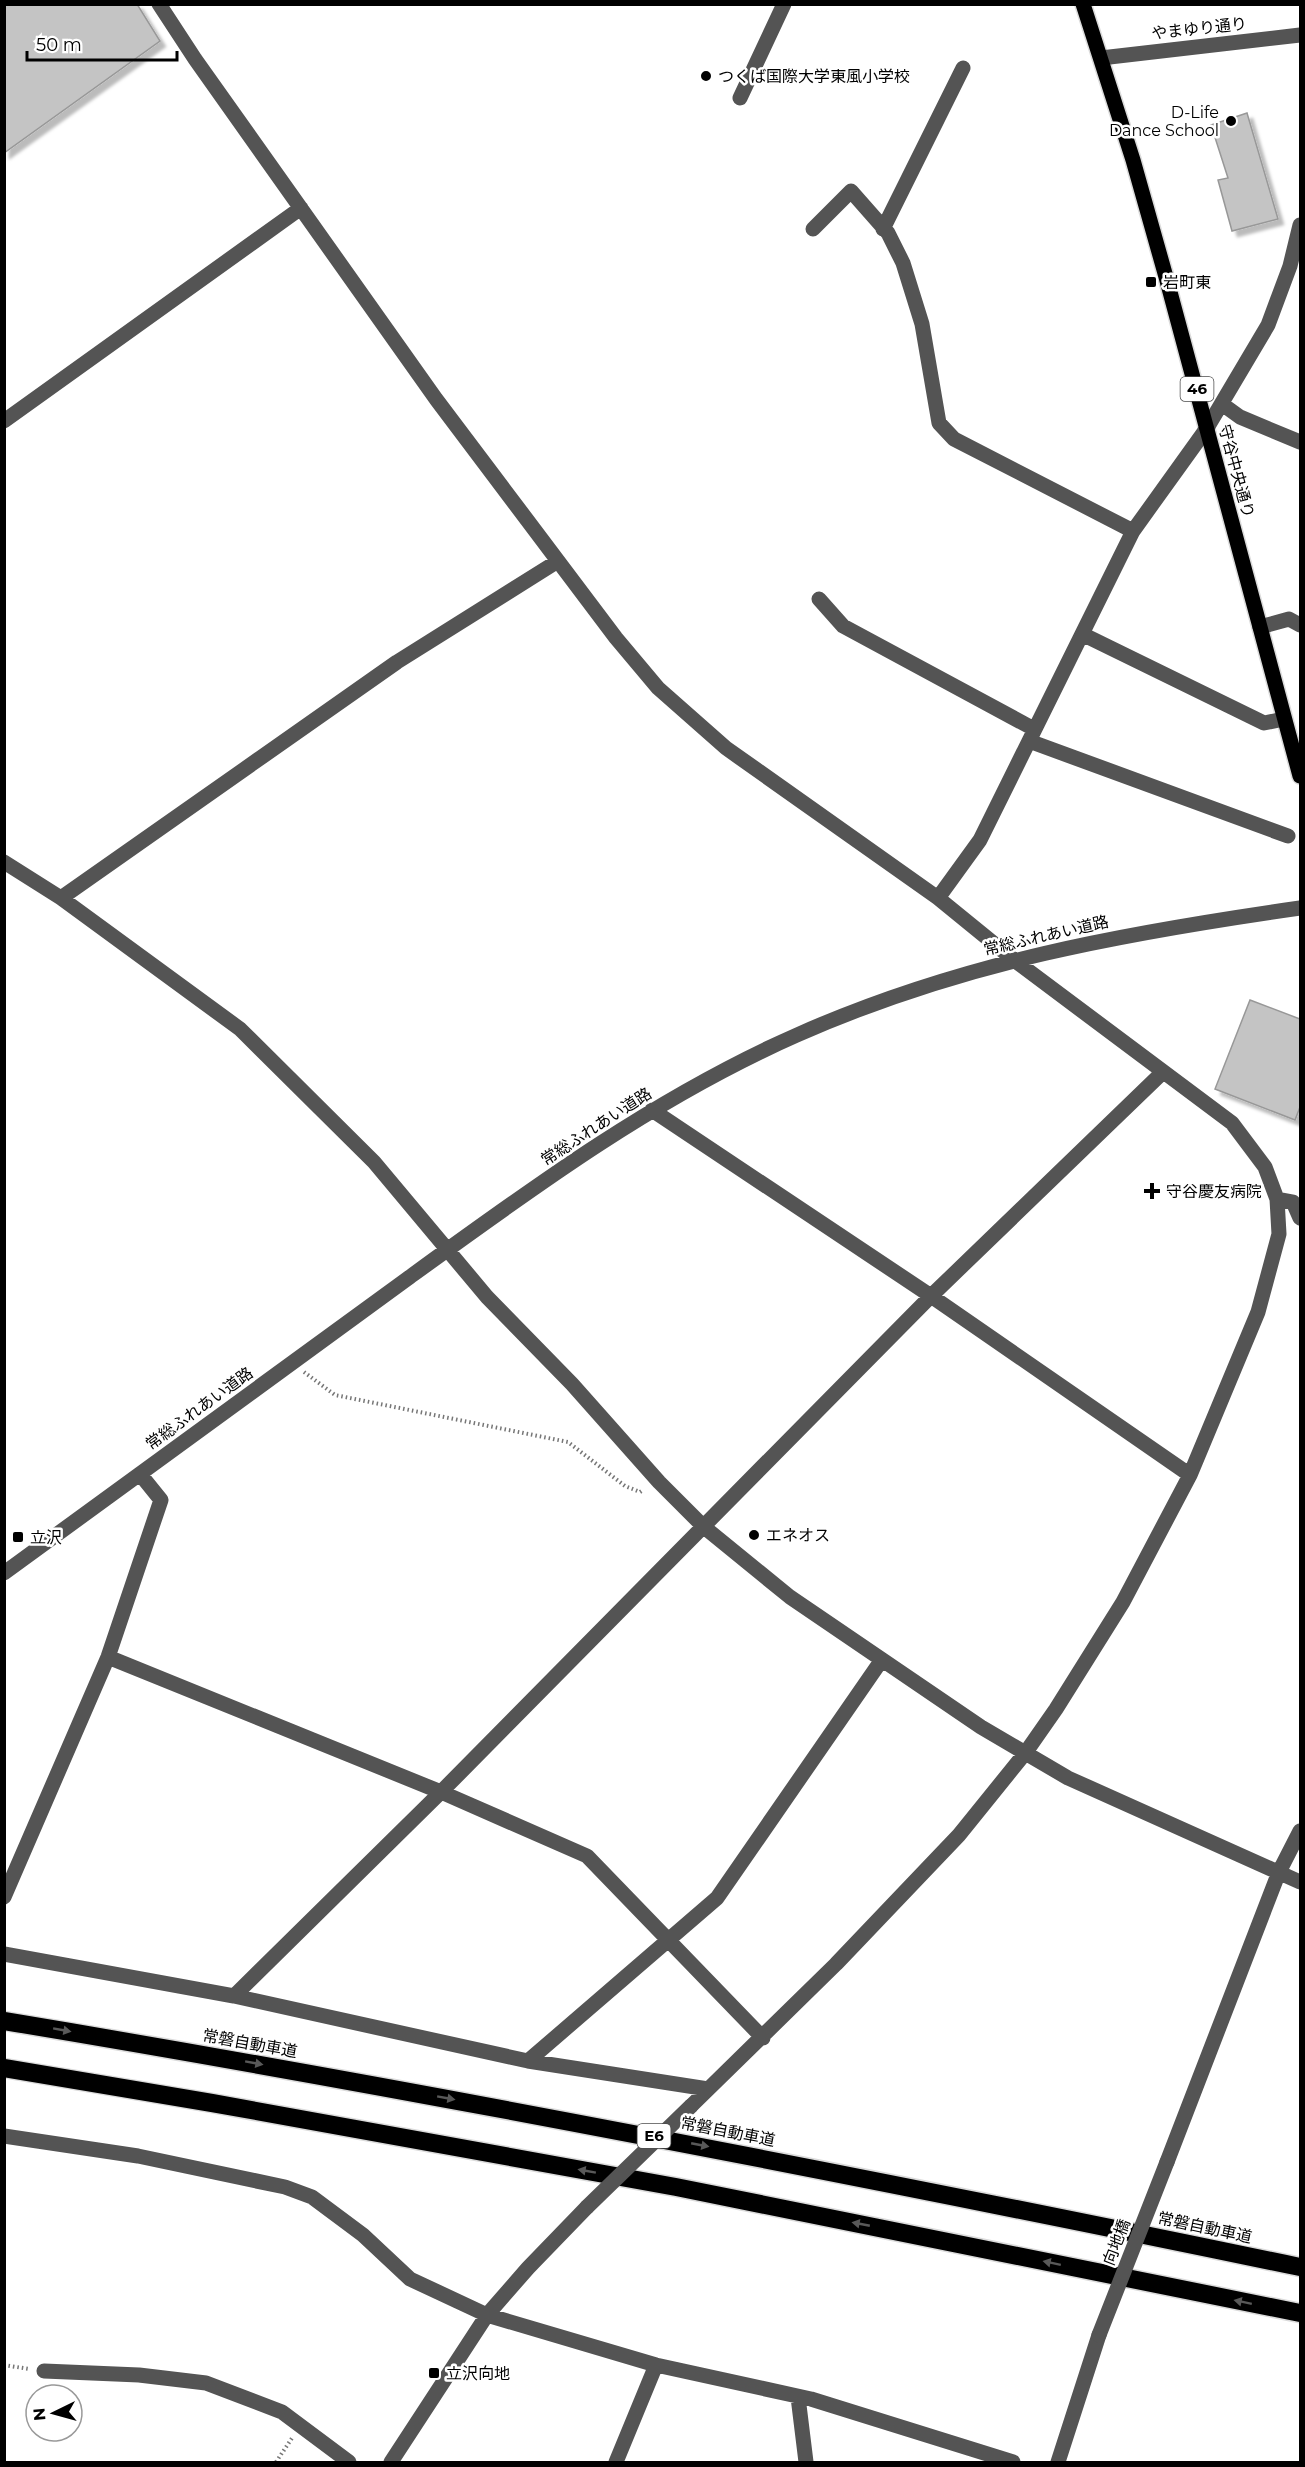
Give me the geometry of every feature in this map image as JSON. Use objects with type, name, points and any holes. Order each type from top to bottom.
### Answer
[{"type":"highway","name":"常磐自動車道","points":[[4,2021],[219,2056],[688,2143],[1300,2267]]},
{"type":"highway","points":[[4,2068],[213,2103],[676,2187],[1300,2313]]},
{"type":"main road","name":"守谷中央通り","points":[[1083,4],[1133,160],[1300,776]]},
{"type":"street","points":[[159,4],[195,59],[436,399],[623,646],[658,688],[726,748],[938,898],[1014,960],[1232,1123],[1265,1167],[1277,1199],[1279,1234],[1257,1312],[1190,1475],[1123,1602],[1056,1709],[1026,1752],[959,1835],[892,1908],[763,2038],[586,2207],[528,2268],[487,2315],[391,2463]]},
{"type":"street","points":[[740,98],[783,4]]},
{"type":"street","name":"やまゆり通り","points":[[1101,57],[1300,35]]},
{"type":"street","points":[[883,229],[963,68]]},
{"type":"street","points":[[813,229],[851,191],[883,229],[903,263],[922,324],[939,423],[954,439],[1133,531]]},
{"type":"street","points":[[4,421],[301,208]]},
{"type":"street","points":[[938,898],[980,840],[1133,531],[1207,428],[1268,325],[1290,266],[1300,225]]},
{"type":"street","points":[[1222,404],[1240,417],[1300,442]]},
{"type":"street","points":[[61,898],[398,662],[558,561]]},
{"type":"street","points":[[819,599],[843,626],[1031,735],[1288,836]]},
{"type":"street","points":[[1260,627],[1289,619],[1300,625]]},
{"type":"street","points":[[1082,634],[1264,723],[1284,719]]},
{"type":"street","points":[[4,862],[61,898],[240,1029],[374,1162],[488,1297],[572,1383],[659,1482],[704,1527],[790,1597],[981,1727],[1068,1778],[1300,1882]]},
{"type":"street","name":"常総ふれあい道路","points":[[4,1573],[570,1162],[717,1072],[798,1034],[915,988],[1014,960],[1104,939],[1300,908]]},
{"type":"street","points":[[234,1996],[441,1792],[931,1296],[1164,1072]]},
{"type":"street","points":[[652,1110],[931,1296],[1190,1475]]},
{"type":"street","points":[[1277,1199],[1293,1202],[1300,1218]]},
{"type":"street","points":[[4,1897],[108,1657],[161,1500],[140,1474]]},
{"type":"street","points":[[108,1657],[441,1792],[587,1857],[763,2038]]},
{"type":"street","points":[[528,2061],[717,1898],[881,1661]]},
{"type":"street","name":"向地橋","points":[[1058,2463],[1099,2335],[1279,1872],[1300,1831]]},
{"type":"street","points":[[4,1954],[234,1996],[528,2061],[708,2089]]},
{"type":"street","points":[[4,2136],[138,2156],[285,2187],[312,2197],[363,2235],[410,2279],[487,2315],[656,2365],[798,2397],[1014,2463]]},
{"type":"street","points":[[616,2463],[656,2365]]},
{"type":"street","points":[[44,2371],[139,2375],[206,2383],[282,2412],[349,2463]]},
{"type":"street","points":[[798,2397],[806,2463]]},
{"type":"path","points":[[291,1363],[334,1395],[568,1442],[625,1486],[640,1492],[659,1482]]},
{"type":"path","points":[[4,2365],[44,2371]]},
{"type":"path","points":[[276,2463],[300,2425]]},
{"type":"building","points":[[4,4],[137,4],[160,41],[4,153]]},
{"type":"building","points":[[1247,113],[1278,219],[1232,231],[1218,180],[1228,178],[1211,125]]},
{"type":"building","points":[[1250,1000],[1300,1019],[1300,1107],[1295,1120],[1215,1089]]},
{"type":"place","name":"つくば国際大学東風小学校","points":[[706,76]]},
{"type":"place","name":"D-Life Dance School","points":[[1231,121]]},
{"type":"place","name":"岩町東","points":[[1151,282]]},
{"type":"place","name":"守谷慶友病院","points":[[1152,1191]]},
{"type":"place","name":"エネオス","points":[[754,1535]]},
{"type":"place","name":"立沢","points":[[18,1537]]},
{"type":"place","name":"立沢向地","points":[[434,2373]]}]
